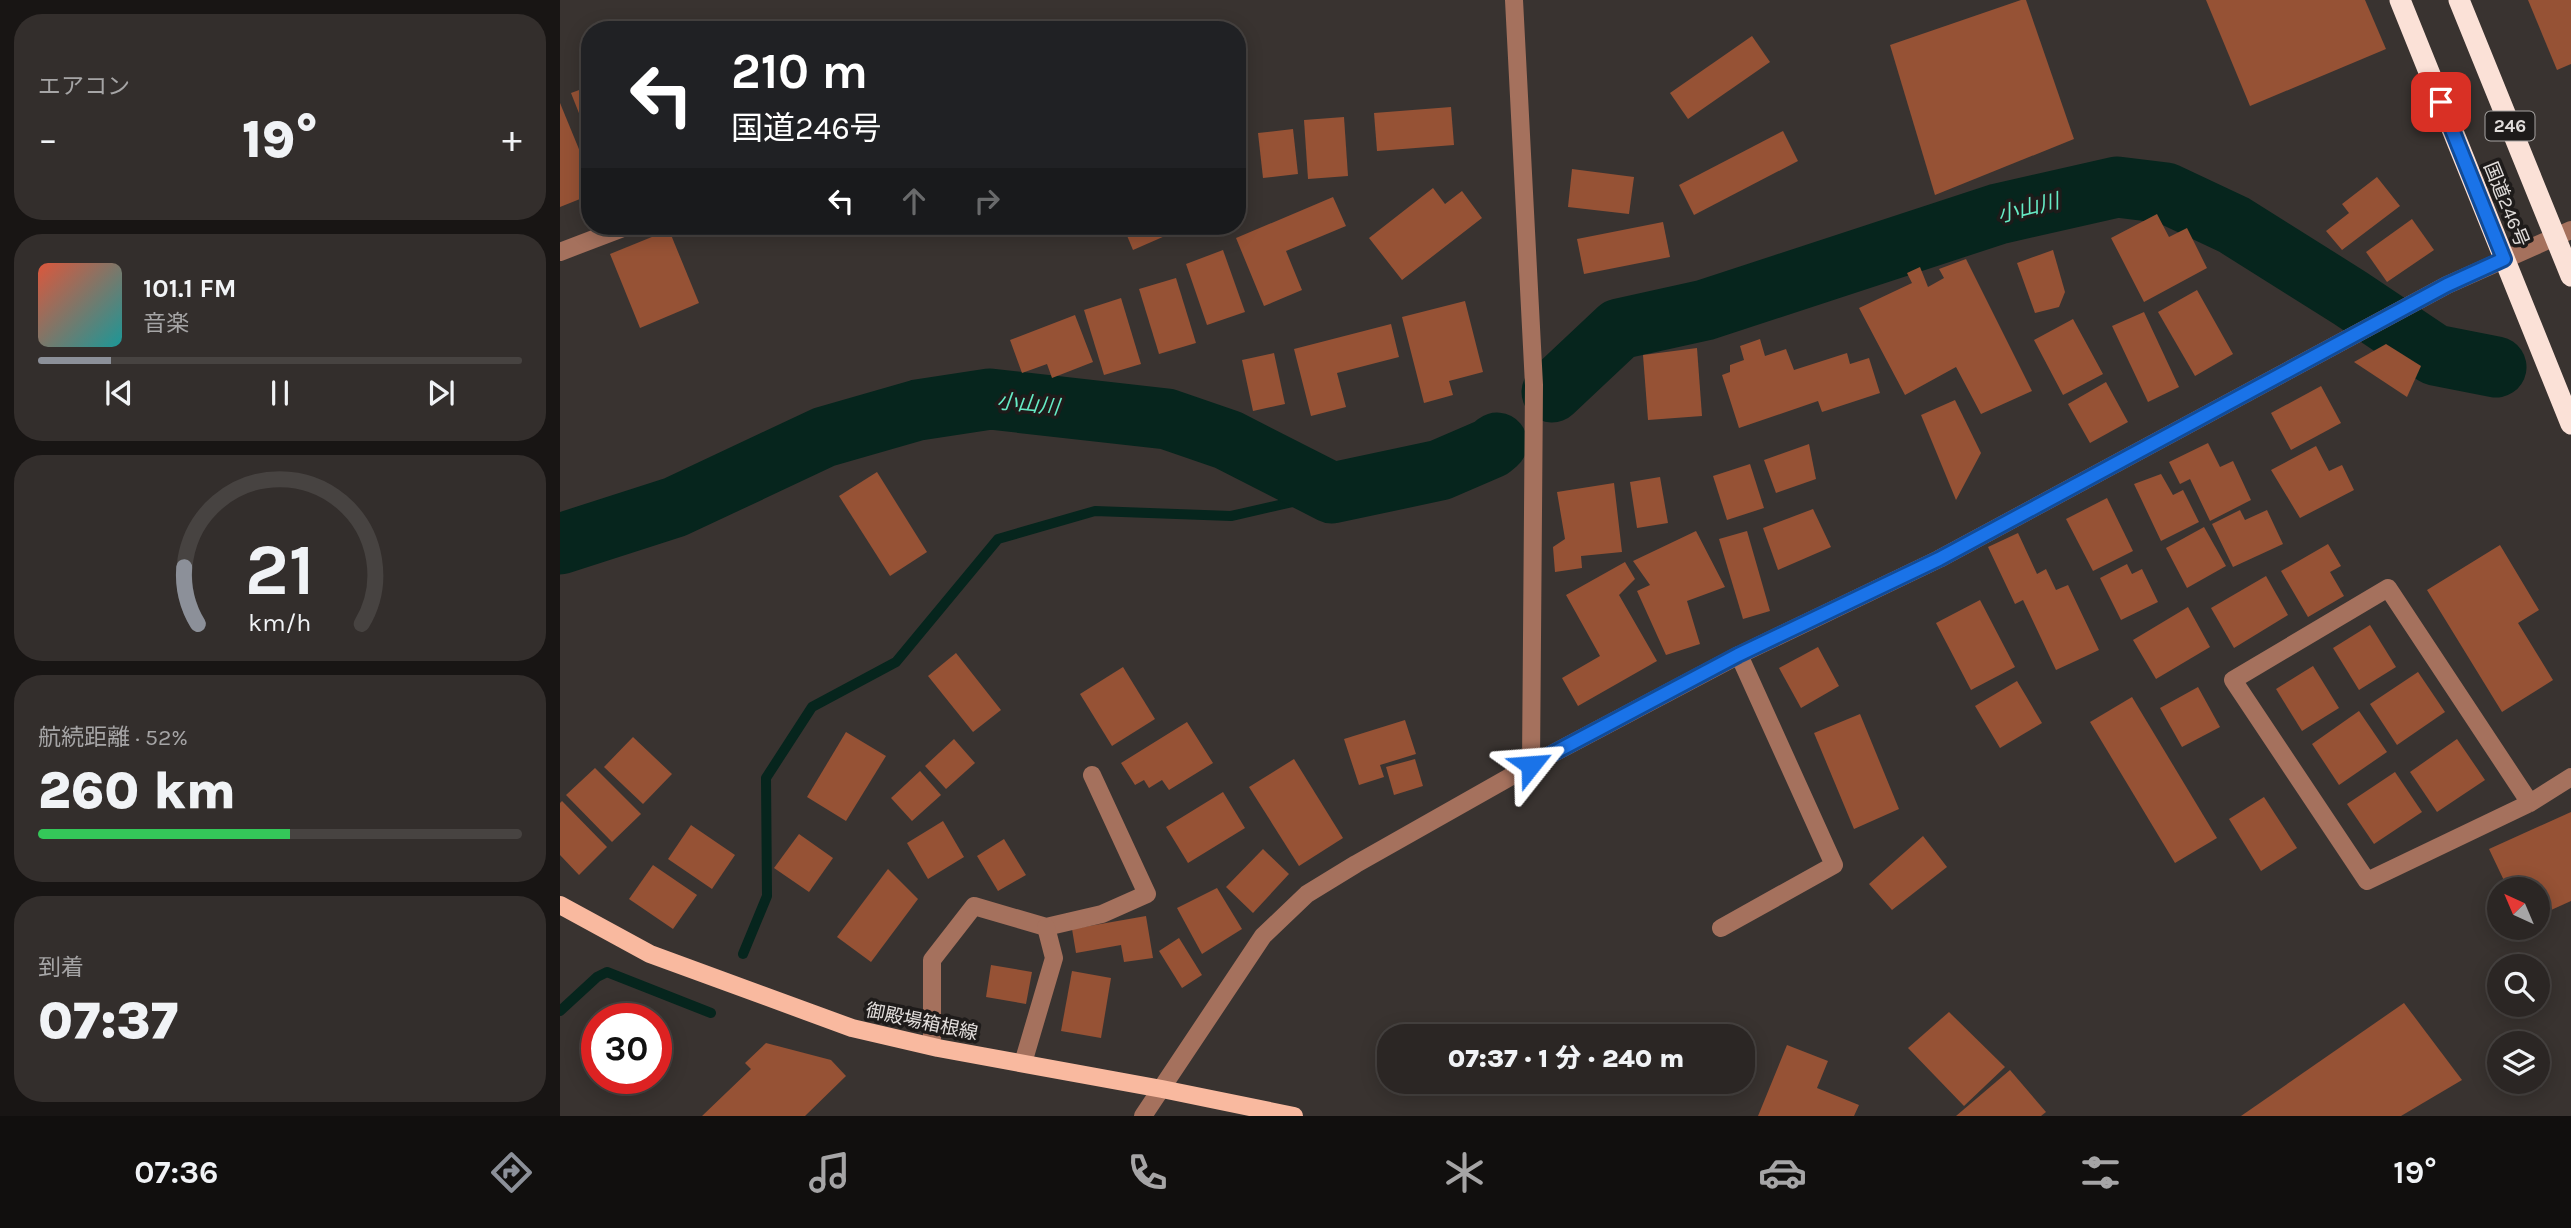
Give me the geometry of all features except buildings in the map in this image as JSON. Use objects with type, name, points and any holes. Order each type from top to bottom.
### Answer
[{"type":"highway","name":"国道246号","points":[[2400,0],[2571,424]]},
{"type":"highway","name":"国道246号","points":[[2459,0],[2563,234],[2571,276]]},
{"type":"main road","name":"御殿場箱根線","points":[[560,905],[650,954],[852,1028],[1294,1116]]},
{"type":"street","points":[[1514,0],[1534,385],[1531,765]]},
{"type":"street","points":[[1143,1116],[1263,936],[1307,894],[1356,863],[1531,765],[1738,655],[1939,559],[2447,285],[2563,234]]},
{"type":"street","points":[[560,251],[604,235]]},
{"type":"street","points":[[2530,803],[2388,587],[2233,680],[2367,881],[2530,803],[2571,777]]},
{"type":"street","points":[[1721,928],[1834,865],[1738,655]]},
{"type":"street","points":[[932,1046],[932,960],[974,906],[1046,927],[1102,914],[1147,894],[1092,775]]},
{"type":"street","points":[[1023,1063],[1054,958],[1046,927]]},
{"type":"waterway","name":"小山川","points":[[1552,392],[1619,329],[1705,310],[1998,214],[2117,187],[2166,193],[2234,225],[2435,355],[2496,367]]},
{"type":"waterway","name":"小山川","points":[[560,544],[675,507],[824,437],[918,410],[990,399],[1167,419],[1228,440],[1332,493],[1440,470],[1497,443]]},
{"type":"waterway","points":[[743,954],[767,896],[766,778],[812,707],[896,662],[998,539],[1095,511],[1231,516],[1332,493]]},
{"type":"waterway","points":[[560,1011],[597,977],[607,972],[711,1013]]},
{"type":"route","points":[[1531,765],[1738,655],[1939,559],[2447,285],[2504,259],[2441,102]]}]
